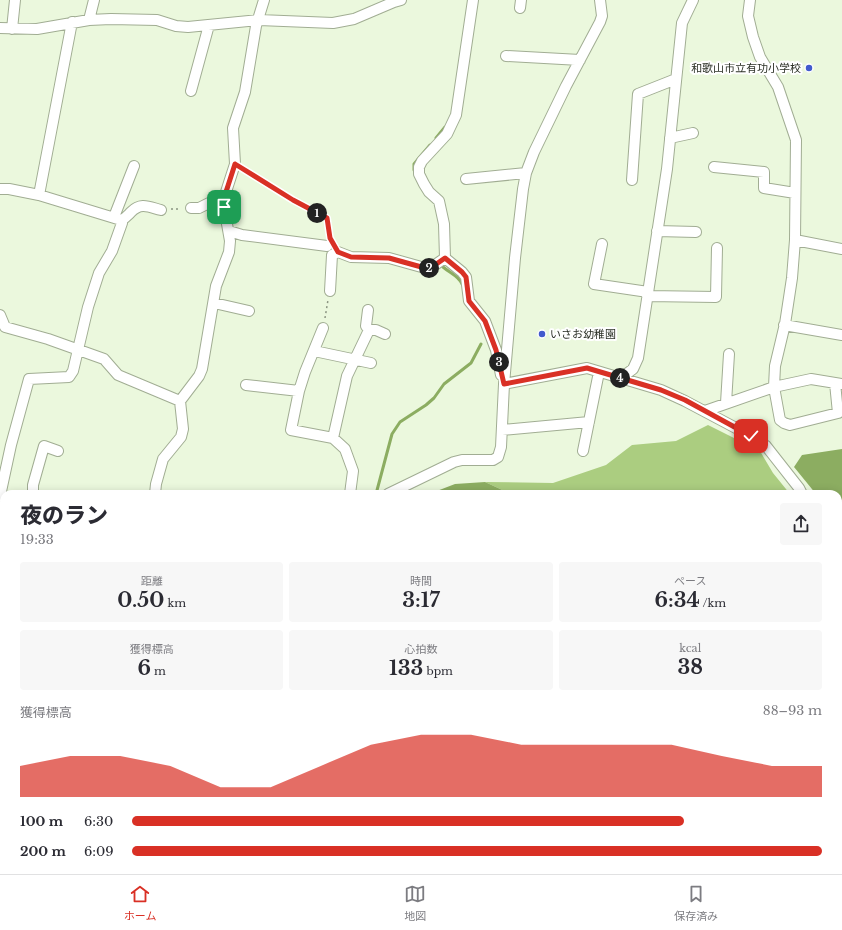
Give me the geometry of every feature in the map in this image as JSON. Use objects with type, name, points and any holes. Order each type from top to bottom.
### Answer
[{"type":"street","points":[[12,29],[15,0]]},
{"type":"street","points":[[89,20],[94,0]]},
{"type":"street","points":[[155,490],[163,459],[181,437],[183,429],[180,401],[199,376],[202,368],[216,286],[229,252],[229,231],[224,207],[225,195],[235,164],[233,128],[245,92],[256,26],[264,0]]},
{"type":"street","points":[[0,28],[37,29],[72,22],[111,19],[157,20],[176,26],[188,27],[259,20],[333,23],[346,22],[401,0]]},
{"type":"street","points":[[473,0],[456,115],[447,134],[422,161],[419,167],[419,174],[429,192],[439,202],[444,224],[445,258],[466,277],[469,301],[485,321],[496,350],[504,384]]},
{"type":"street","points":[[396,490],[454,462],[462,460],[493,460],[498,457],[501,447],[504,384],[515,258],[526,173],[534,152],[600,22],[602,16],[600,0]]},
{"type":"street","points":[[621,378],[633,369],[638,358],[667,169],[682,23],[693,0]]},
{"type":"street","points":[[705,411],[774,387],[811,380],[838,384],[838,413],[790,425],[780,420],[774,387],[775,366],[784,326],[792,278],[795,240],[796,140],[778,87],[760,57],[753,37],[748,16],[750,0]]},
{"type":"street","points":[[39,194],[72,22]]},
{"type":"street","points":[[191,91],[209,25]]},
{"type":"street","points":[[506,56],[580,60]]},
{"type":"street","points":[[632,180],[638,94],[676,79]]},
{"type":"street","points":[[670,138],[693,133]]},
{"type":"street","points":[[118,218],[134,166]]},
{"type":"street","points":[[714,167],[764,172],[764,188],[795,193]]},
{"type":"street","points":[[466,179],[526,173]]},
{"type":"street","points":[[0,189],[39,194],[118,218],[125,218],[136,207],[143,205],[161,210]]},
{"type":"street","points":[[191,208],[199,208],[225,195]]},
{"type":"street","points":[[1,490],[11,445],[29,379],[68,377],[73,371],[88,307],[99,273],[112,251],[122,223],[118,218]]},
{"type":"street","points":[[229,231],[242,235],[329,242]]},
{"type":"street","points":[[657,231],[696,232]]},
{"type":"street","points":[[795,240],[842,249]]},
{"type":"street","points":[[602,244],[594,284],[647,294],[716,297],[716,248]]},
{"type":"street","points":[[330,292],[332,255],[338,252],[351,257],[389,258],[425,268],[432,267],[445,258]]},
{"type":"street","points":[[214,303],[249,311]]},
{"type":"street","points":[[368,310],[366,326],[369,330]]},
{"type":"street","points":[[0,315],[5,327],[48,339],[104,359],[118,375],[180,401]]},
{"type":"street","points":[[784,326],[842,335]]},
{"type":"street","points":[[323,328],[299,391],[291,430],[333,438],[344,448],[353,471],[351,490]]},
{"type":"street","points":[[369,330],[376,330],[385,334]]},
{"type":"street","points":[[333,438],[347,376],[369,330]]},
{"type":"street","points":[[319,352],[371,364]]},
{"type":"street","points":[[726,403],[729,354]]},
{"type":"street","points":[[504,384],[587,368],[661,390],[705,411],[751,436],[766,446],[800,490]]},
{"type":"street","points":[[583,451],[600,372]]},
{"type":"street","points":[[246,385],[299,391]]},
{"type":"street","points":[[502,430],[589,422]]},
{"type":"street","points":[[33,490],[33,485],[44,446],[58,450]]},
{"type":"path","points":[[235,164],[293,200],[327,218],[329,242]]},
{"type":"path","points":[[161,210],[191,208]]},
{"type":"path","points":[[323,328],[330,292]]},
{"type":"shaded area","points":[[708,425],[760,451],[773,473],[787,490],[502,490],[485,482],[553,483],[606,465],[632,445],[676,441]]},
{"type":"shaded area","points":[[842,449],[842,490],[813,490],[794,467],[802,455]]},
{"type":"shaded area","points":[[485,482],[502,490],[439,490],[455,484]]},
{"type":"waterway","points":[[436,138],[445,127]]},
{"type":"waterway","points":[[414,170],[414,164],[430,145]]},
{"type":"waterway","points":[[443,267],[457,277],[462,284]]},
{"type":"waterway","points":[[377,490],[392,434],[400,422],[426,405],[434,398],[444,384],[471,363],[481,344]]},
{"type":"place","name":"和歌山市立有功小学校","points":[[809,68]]},
{"type":"place","name":"いさお幼稚園","points":[[542,334]]},
{"type":"route","points":[[224,207],[225,195],[235,164],[293,200],[327,218],[329,221],[330,238],[338,252],[351,257],[389,258],[425,268],[432,267],[445,258],[466,277],[469,301],[485,321],[496,350],[504,384],[587,368],[661,390],[685,400],[751,436]]}]
